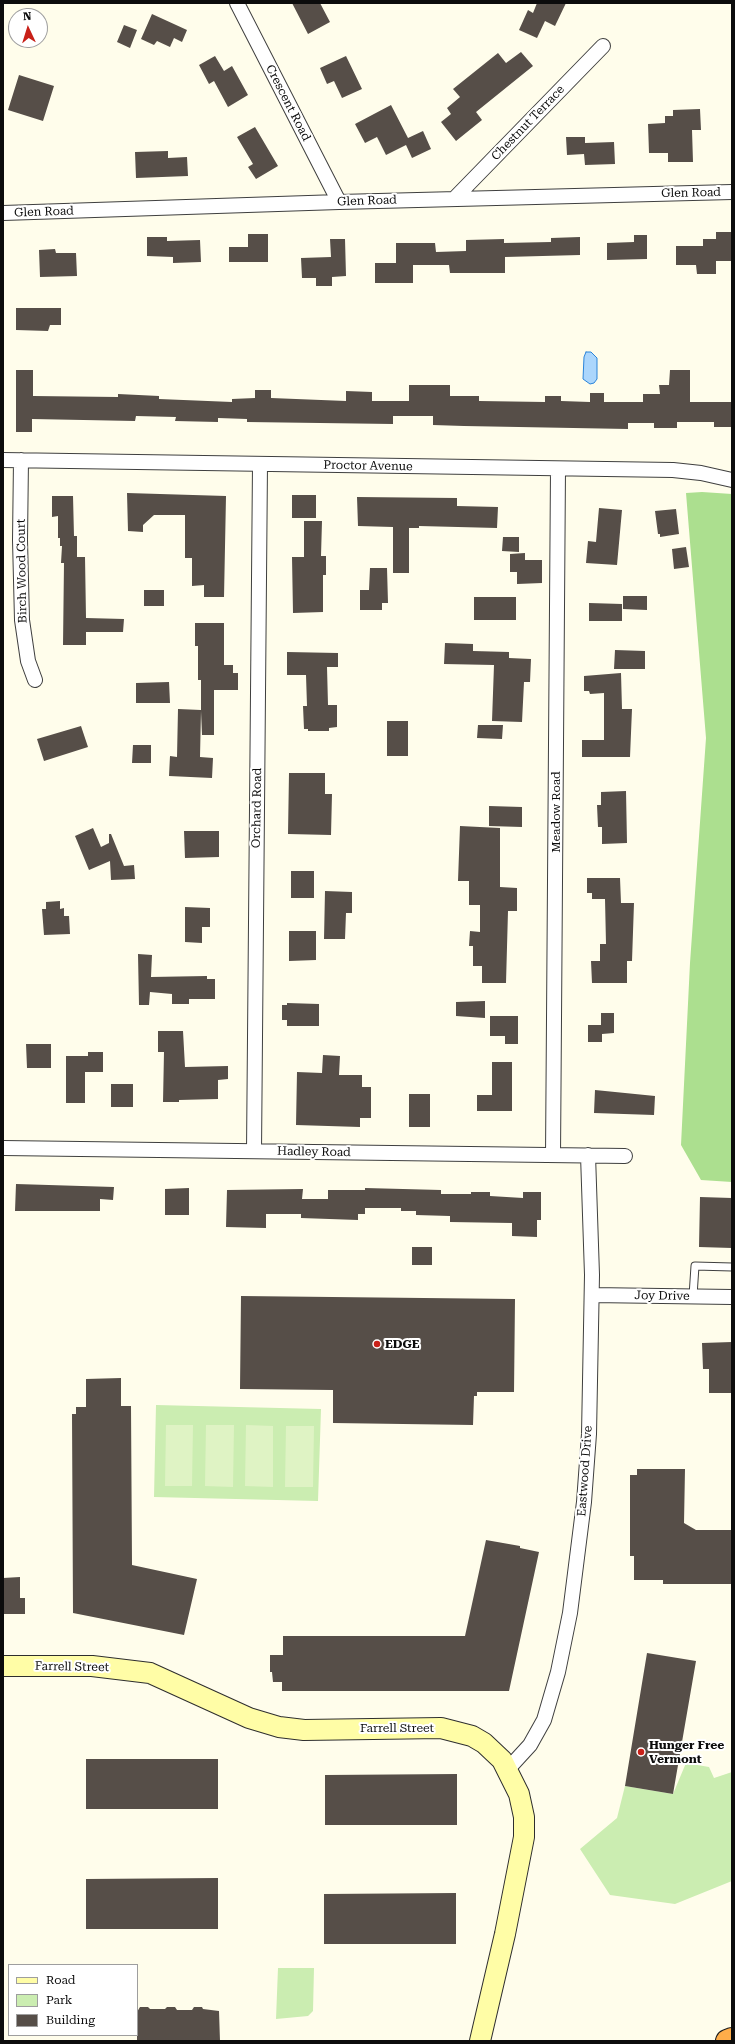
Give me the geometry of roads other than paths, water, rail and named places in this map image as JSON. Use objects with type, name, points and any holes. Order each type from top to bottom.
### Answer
[{"type":"highway","points":[[727,2041],[732,2039]]},
{"type":"street","name":"Crescent Road","points":[[237,3],[339,202]]},
{"type":"street","name":"Chestnut Terrace","points":[[454,199],[603,46]]},
{"type":"street","name":"Glen Road","points":[[3,213],[339,202],[732,192]]},
{"type":"street","name":"Proctor Avenue","points":[[3,460],[672,470],[701,473],[732,480]]},
{"type":"street","name":"Birch Wood Court","points":[[21,460],[20,540],[22,620],[28,661],[34,680]]},
{"type":"street","name":"Orchard Road","points":[[254,1151],[260,464]]},
{"type":"street","name":"Meadow Road","points":[[553,1155],[558,469]]},
{"type":"street","name":"Hadley Road","points":[[3,1148],[625,1156]]},
{"type":"street","name":"Eastwood Drive","points":[[508,1769],[530,1745],[544,1720],[558,1672],[570,1613],[586,1467],[592,1295],[588,1155]]},
{"type":"street","name":"Joy Drive","points":[[592,1295],[732,1297]]},
{"type":"street","name":"Farrell Street","points":[[3,1666],[92,1666],[150,1674],[249,1718],[278,1727],[304,1730],[424,1728],[456,1731],[472,1736],[484,1743],[495,1752],[508,1769],[519,1794],[524,1817],[524,1837],[507,1927],[480,2041]]},
{"type":"lane","points":[[693,1296],[695,1266],[732,1267]]},
{"type":"water","points":[[586,352],[591,352],[597,358],[597,379],[594,383],[590,384],[583,379],[584,357]]},
{"type":"place","name":"EDGE","points":[[377,1344]]},
{"type":"place","name":"Hunger Free Vermont","points":[[641,1752]]}]
